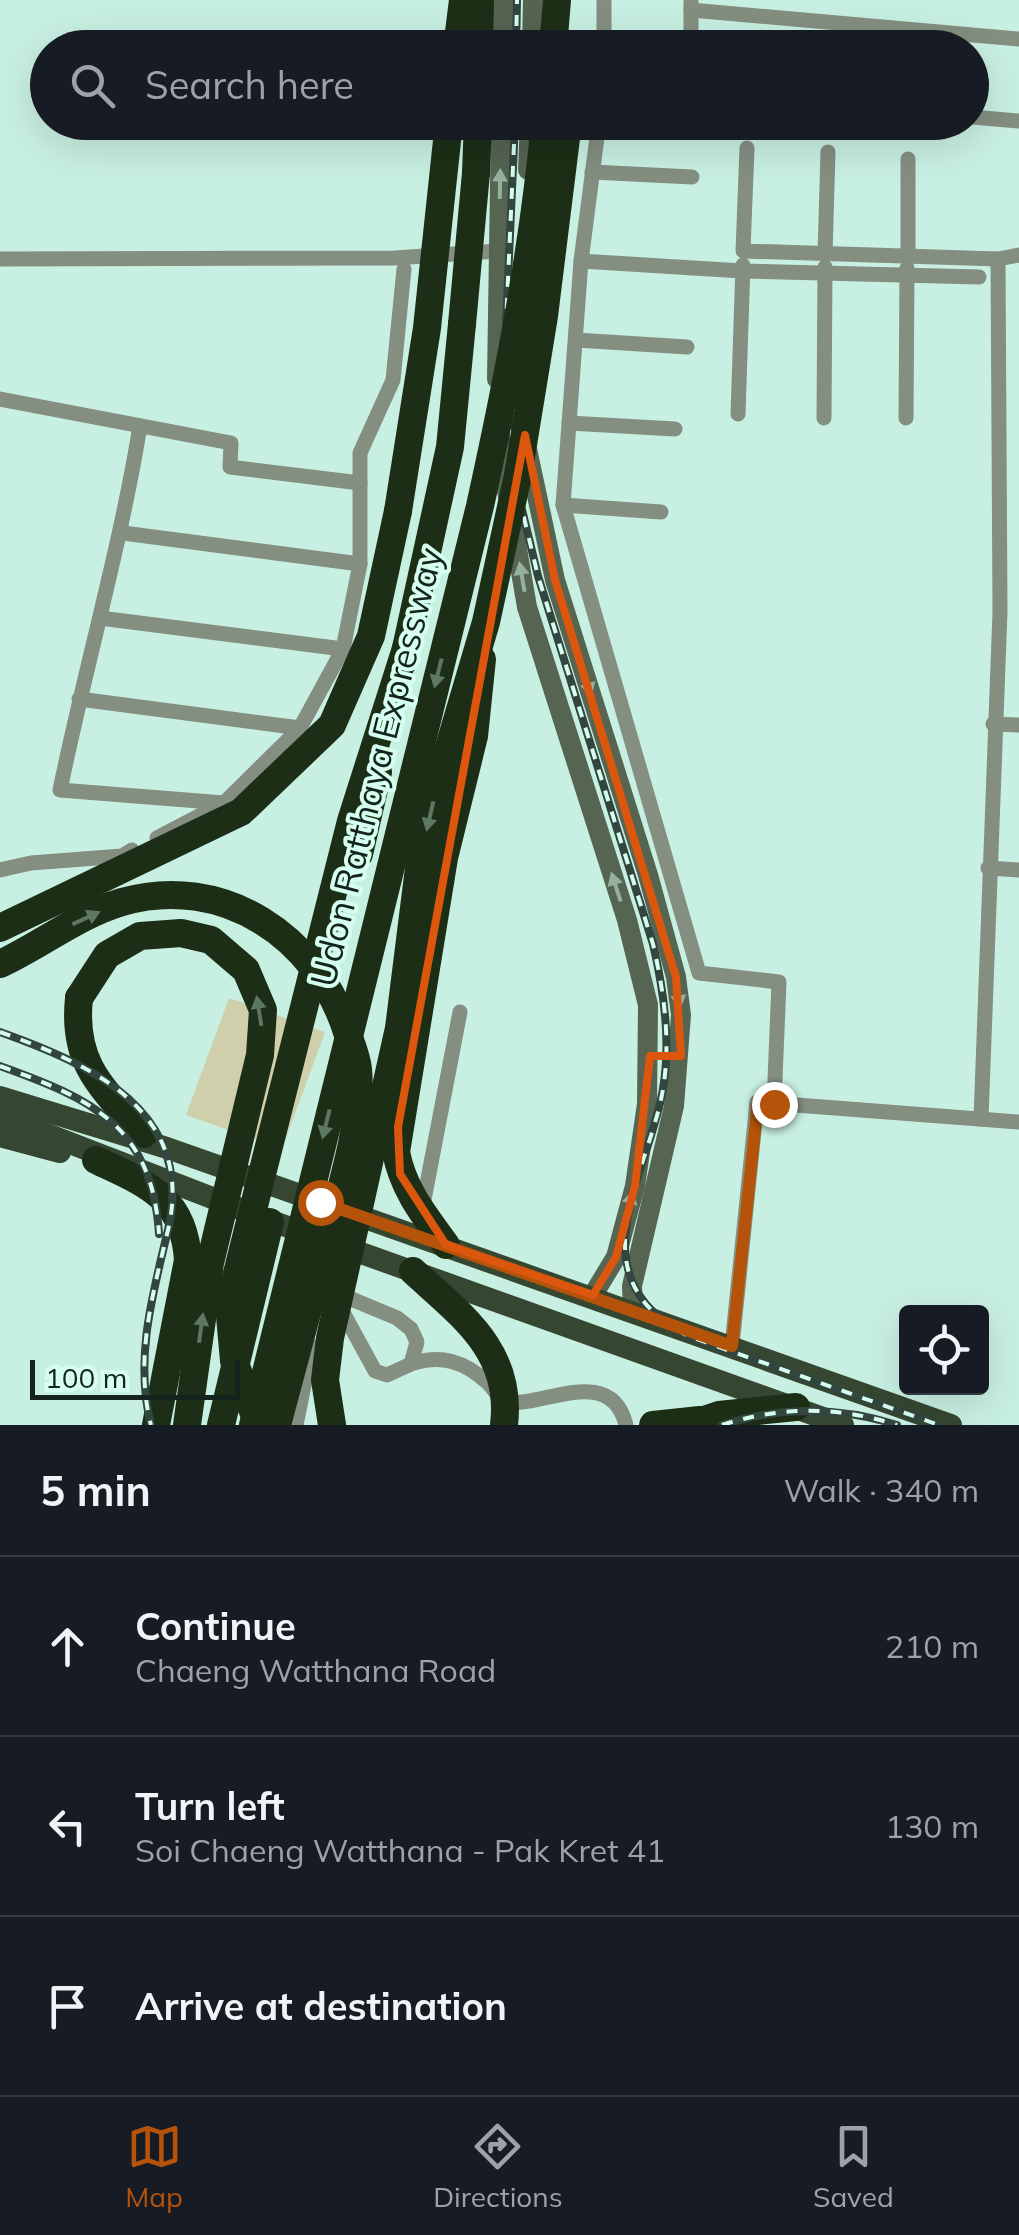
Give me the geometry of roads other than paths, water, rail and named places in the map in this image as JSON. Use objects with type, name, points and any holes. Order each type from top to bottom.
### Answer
[{"type":"highway","points":[[459,30],[462,0]]},
{"type":"highway","points":[[479,30],[480,0]]},
{"type":"highway","points":[[554,30],[557,0]]},
{"type":"highway","points":[[569,0],[570,30]]},
{"type":"highway","points":[[0,928],[241,812],[332,725],[371,636],[398,511],[427,328],[447,140]]},
{"type":"highway","name":"Udon Ratthaya Expressway","points":[[221,1425],[408,642],[450,447],[476,140]]},
{"type":"highway","name":"Udon Ratthaya Expressway","points":[[256,1425],[488,474],[539,193],[536,140]]},
{"type":"highway","points":[[332,1425],[325,1380],[330,1338],[399,1028],[420,860],[436,791],[486,622],[534,384],[566,140]]},
{"type":"highway","points":[[446,1245],[421,1212],[400,1174],[398,1127],[444,858],[474,736],[486,622]]},
{"type":"highway","points":[[256,1425],[234,1360],[229,1305],[351,821],[408,642]]},
{"type":"highway","points":[[0,964],[80,919],[122,902],[165,894],[219,902],[266,919],[307,954],[338,1005],[358,1068],[349,1156],[277,1425]]},
{"type":"highway","points":[[155,1141],[91,1075],[75,1032],[79,998],[107,955],[140,936],[181,933],[211,940],[246,970],[263,1010],[260,1054],[210,1262],[188,1425]]},
{"type":"highway","points":[[96,1160],[140,1180],[168,1202],[186,1236],[188,1260],[156,1425]]},
{"type":"highway","points":[[413,1271],[485,1338],[498,1368],[504,1413]]},
{"type":"highway","points":[[653,1425],[807,1416]]},
{"type":"main road","points":[[503,30],[504,0]]},
{"type":"main road","points":[[532,30],[533,0]]},
{"type":"main road","points":[[501,140],[498,433],[527,607],[640,965],[648,1004],[650,1056],[635,1186],[616,1257],[593,1295]]},
{"type":"main road","points":[[534,140],[521,418],[555,580],[676,977],[680,1056],[656,1197],[632,1286],[633,1310]]},
{"type":"main road","points":[[650,1056],[680,1056]]},
{"type":"main road","points":[[0,1081],[155,1141],[951,1425]]},
{"type":"main road","points":[[0,1097],[155,1141]]},
{"type":"main road","points":[[0,1116],[276,1224],[807,1416],[843,1425]]},
{"type":"main road","points":[[0,1136],[137,1169]]},
{"type":"street","points":[[604,0],[604,30]]},
{"type":"street","points":[[691,30],[692,5],[932,30]]},
{"type":"street","points":[[989,36],[1019,39]]},
{"type":"street","points":[[989,118],[1019,121]]},
{"type":"street","points":[[596,140],[581,261],[562,505],[699,973],[778,982],[774,1104]]},
{"type":"street","points":[[738,414],[747,148]]},
{"type":"street","points":[[824,418],[828,152]]},
{"type":"street","points":[[906,418],[908,159]]},
{"type":"street","points":[[592,172],[692,177]]},
{"type":"street","points":[[0,260],[395,258],[498,251]]},
{"type":"street","points":[[907,267],[1019,255]]},
{"type":"street","points":[[981,1119],[992,724],[1000,612],[998,259]]},
{"type":"street","points":[[581,261],[907,267],[979,277]]},
{"type":"street","points":[[0,870],[31,862],[122,856],[224,803],[300,728],[343,649],[360,564],[360,453],[393,380],[404,269]]},
{"type":"street","points":[[576,340],[687,348]]},
{"type":"street","points":[[0,399],[231,443],[230,467],[360,484]]},
{"type":"street","points":[[569,423],[675,429]]},
{"type":"street","points":[[140,426],[123,534],[78,698],[60,790],[224,803]]},
{"type":"street","points":[[562,505],[661,512]]},
{"type":"street","points":[[123,534],[360,564]]},
{"type":"street","points":[[1000,612],[1019,614]]},
{"type":"street","points":[[100,618],[343,649]]},
{"type":"street","points":[[78,698],[300,728]]},
{"type":"street","points":[[992,724],[1019,725]]},
{"type":"street","points":[[988,868],[1019,870]]},
{"type":"street","points":[[421,1212],[460,1012]]},
{"type":"street","points":[[732,1346],[758,1102],[1019,1122]]},
{"type":"street","points":[[230,1425],[258,1310],[270,1279],[276,1224]]},
{"type":"street","points":[[188,1260],[196,1252],[209,1249],[270,1279],[299,1286],[314,1298],[316,1327],[296,1425]]},
{"type":"street","points":[[270,1279],[322,1288],[398,1318],[411,1329],[417,1342],[410,1364]]},
{"type":"street","points":[[322,1288],[346,1314],[375,1370],[387,1375],[410,1364],[445,1358],[467,1366],[504,1413],[525,1402],[574,1391],[620,1409],[626,1425]]},
{"type":"railway","points":[[516,30],[517,0]]},
{"type":"railway","points":[[514,140],[506,324],[508,404],[519,497],[538,576],[653,944],[665,1016],[663,1089],[627,1222],[625,1254],[633,1284],[653,1312],[688,1336],[939,1425]]},
{"type":"railway","points":[[0,1032],[100,1077],[128,1098],[151,1123],[166,1153],[173,1189],[145,1351],[144,1376],[151,1425]]},
{"type":"railway","points":[[0,1066],[89,1105],[130,1142],[154,1197],[159,1234]]},
{"type":"railway","points":[[722,1425],[766,1414],[810,1411],[853,1414],[897,1425]]}]
